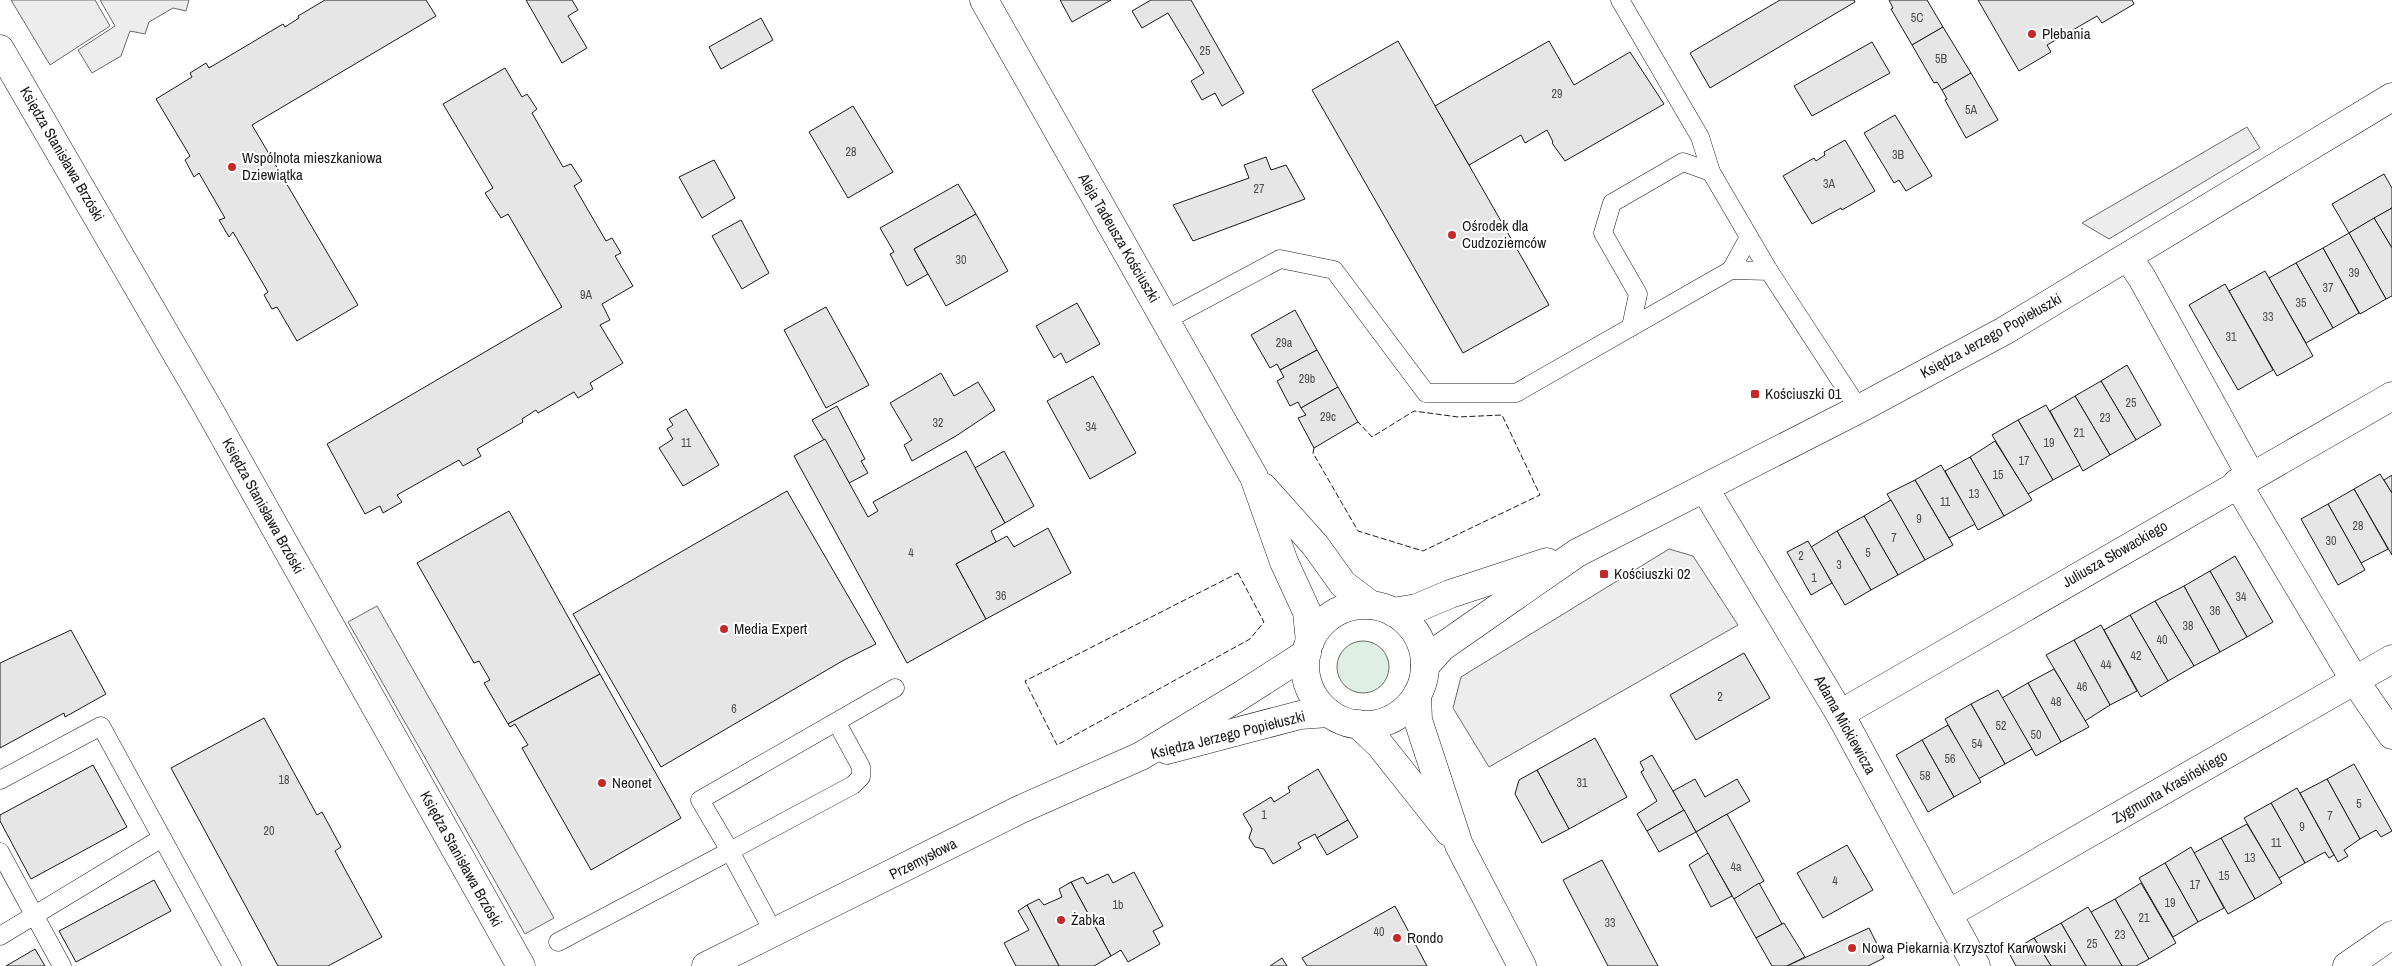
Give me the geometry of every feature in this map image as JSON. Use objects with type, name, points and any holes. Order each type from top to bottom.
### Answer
[{"type":"street","name":"Aleja Tadeusza Kościuszki","points":[[984,0],[1254,476],[1284,562],[1307,612],[1308,647]]},
{"type":"street","name":"Księdza Stanisława Brzóski","points":[[0,49],[207,406],[521,966]]},
{"type":"street","name":"Księdza Jerzego Popiełuszki","points":[[1426,666],[1450,641],[1577,553],[1859,410],[2004,331],[2392,97]]},
{"type":"street","points":[[2128,257],[2142,278],[2244,479],[2355,681],[2392,735]]},
{"type":"street","name":"Juliusza Słowackiego","points":[[1840,714],[2244,479],[2392,396]]},
{"type":"street","name":"Aleja Tadeusza Kościuszki","points":[[1254,476],[1315,544],[1343,584],[1382,608]]},
{"type":"street","name":"Adama Mickiewicza","points":[[1705,489],[1840,714],[1976,966]]},
{"type":"street","name":"Księdza Jerzego Popiełuszki","points":[[1382,608],[1417,608],[1450,594],[1577,553]]},
{"type":"street","points":[[1358,605],[1382,608],[1403,618],[1417,634],[1425,655],[1426,666],[1423,682],[1417,695],[1406,709],[1392,718],[1376,724],[1358,724],[1338,718],[1329,713],[1312,692],[1306,666],[1308,647],[1316,631],[1334,614],[1358,605]]},
{"type":"street","name":"Księdza Jerzego Popiełuszki","points":[[1141,756],[1240,696],[1308,647]]},
{"type":"street","name":"Zygmunta Krasińskiego","points":[[1948,914],[2392,659]]},
{"type":"street","points":[[1417,695],[1418,720],[1459,844],[1522,966]]},
{"type":"street","name":"Księdza Jerzego Popiełuszki","points":[[1141,756],[1300,715],[1329,713]]},
{"type":"street","points":[[1358,724],[1380,745],[1459,844]]},
{"type":"street","name":"Przemysłowa","points":[[706,966],[773,931],[906,868],[1018,810],[1141,756]]},
{"type":"street","points":[[2347,966],[2392,935]]},
{"type":"lane","points":[[1620,0],[1700,137],[1711,172],[1769,272],[1859,410]]},
{"type":"lane","points":[[1667,306],[1638,294],[1603,232],[1612,203],[1683,162],[1711,172]]},
{"type":"lane","points":[[1166,320],[1280,260],[1334,270],[1426,393],[1516,393],[1731,270],[1749,237]]},
{"type":"lane","points":[[1731,270],[1769,272]]},
{"type":"lane","points":[[1631,327],[1638,294]]},
{"type":"lane","points":[[773,931],[700,800],[895,688]]},
{"type":"lane","points":[[558,942],[853,785],[861,777],[861,766],[837,723]]},
{"type":"lane","points":[[0,780],[101,726],[232,966]]},
{"type":"lane","points":[[0,936],[162,838]]},
{"type":"lane","points":[[0,852],[62,966]]},
{"type":"green space","points":[[1363,641],[1373,643],[1381,649],[1387,657],[1389,667],[1387,677],[1381,685],[1373,691],[1363,693],[1353,691],[1345,685],[1339,677],[1337,667],[1339,657],[1345,649],[1353,643]]},
{"type":"shaded area","points":[[11,0],[95,0],[110,26],[50,65]]},
{"type":"shaded area","points":[[100,0],[189,0],[186,11],[173,8],[149,22],[145,34],[130,31],[121,56],[92,73],[78,50],[115,26]]},
{"type":"shaded area","points":[[2247,127],[2260,148],[2109,239],[2082,223]]},
{"type":"shaded area","points":[[1669,549],[1693,556],[1738,625],[1489,767],[1453,708],[1461,677]]},
{"type":"shaded area","points":[[377,606],[554,918],[525,934],[348,622]]},
{"type":"building","name":"Wspólnota mieszkaniowa Dziewiątka","points":[[325,0],[426,0],[436,16],[252,125],[358,305],[297,341],[277,307],[272,309],[264,295],[268,292],[233,232],[229,237],[219,220],[225,218],[199,173],[194,177],[185,160],[190,156],[156,99],[192,77],[190,73],[206,63],[209,68],[283,24],[285,27],[299,18],[298,16]]},
{"type":"building","points":[[526,0],[572,0],[578,10],[568,16],[587,48],[562,63]]},
{"type":"building","points":[[1060,0],[1111,0],[1072,22]]},
{"type":"building","points":[[1151,0],[1191,0],[1244,93],[1222,106],[1215,93],[1202,100],[1191,81],[1204,73],[1168,13],[1142,28],[1132,11]]},
{"type":"building","points":[[1780,0],[1854,0],[1855,2],[1710,88],[1690,53]]},
{"type":"building","points":[[1889,0],[1927,0],[1943,27],[1912,45],[1891,9],[1893,8]]},
{"type":"building","name":"Plebania","points":[[1978,0],[2132,0],[2134,4],[2102,23],[2097,16],[2047,45],[2051,52],[2019,71]]},
{"type":"building","points":[[761,18],[773,40],[721,69],[709,47]]},
{"type":"building","points":[[1943,27],[1971,73],[1942,90],[1937,82],[1934,83],[1912,45]]},
{"type":"building","name":"Ośrodek dla Cudzoziemców","points":[[1398,41],[1549,305],[1463,353],[1312,90]]},
{"type":"building","points":[[1549,41],[1574,85],[1630,52],[1664,104],[1565,161],[1552,143],[1547,130],[1525,143],[1521,135],[1469,165],[1435,106]]},
{"type":"building","points":[[1872,42],[1890,73],[1812,116],[1794,86]]},
{"type":"building","points":[[505,68],[522,97],[527,94],[537,109],[532,113],[563,167],[571,164],[582,181],[574,186],[606,241],[612,238],[621,253],[615,256],[633,286],[602,304],[610,320],[600,325],[623,363],[590,383],[593,389],[578,398],[574,392],[538,413],[536,410],[522,419],[523,422],[477,449],[481,456],[463,466],[459,460],[397,495],[402,502],[383,513],[380,506],[365,514],[327,444],[562,307],[508,214],[501,218],[485,193],[493,188],[443,104]]},
{"type":"building","points":[[1971,73],[1998,120],[1966,138],[1945,100],[1947,99],[1942,90]]},
{"type":"building","points":[[853,106],[893,172],[848,198],[809,132]]},
{"type":"building","points":[[1895,115],[1932,176],[1906,191],[1899,180],[1894,183],[1864,133]]},
{"type":"building","points":[[1845,140],[1875,191],[1842,210],[1841,208],[1812,224],[1783,176],[1814,158],[1816,161],[1825,155],[1824,152]]},
{"type":"building","points":[[1266,157],[1271,170],[1286,165],[1305,199],[1193,241],[1173,205],[1249,178],[1244,165]]},
{"type":"building","points":[[714,160],[735,198],[702,218],[679,177]]},
{"type":"building","points":[[2384,174],[2392,188],[2392,208],[2349,233],[2332,204]]},
{"type":"building","points":[[958,184],[976,214],[914,249],[928,274],[907,286],[890,254],[894,252],[880,228]]},
{"type":"building","points":[[2392,208],[2392,248],[2374,218]]},
{"type":"building","points":[[976,214],[1008,271],[946,306],[914,249]]},
{"type":"building","points":[[2374,218],[2392,248],[2392,296],[2386,299],[2349,233]]},
{"type":"building","points":[[741,220],[769,273],[742,289],[712,236]]},
{"type":"building","points":[[2349,233],[2386,299],[2360,314],[2323,248]]},
{"type":"building","points":[[2323,248],[2359,313],[2333,328],[2296,263]]},
{"type":"building","points":[[2296,263],[2333,328],[2306,343],[2269,278]]},
{"type":"building","points":[[2265,271],[2313,356],[2277,376],[2229,291]]},
{"type":"building","points":[[2225,284],[2273,370],[2238,390],[2189,305]]},
{"type":"building","points":[[1077,303],[1100,344],[1066,363],[1061,353],[1054,358],[1036,326]]},
{"type":"building","points":[[826,307],[869,385],[826,408],[784,330]]},
{"type":"building","points":[[1295,310],[1317,350],[1280,370],[1277,364],[1270,368],[1251,335]]},
{"type":"building","points":[[1317,350],[1338,387],[1301,408],[1298,402],[1290,406],[1277,381],[1284,377],[1280,370]]},
{"type":"building","points":[[2127,365],[2161,425],[2136,440],[2101,381]]},
{"type":"building","points":[[941,373],[954,396],[978,382],[995,410],[956,436],[912,461],[904,445],[912,440],[890,403]]},
{"type":"building","points":[[1093,376],[1136,453],[1090,479],[1047,401]]},
{"type":"building","points":[[2101,381],[2136,440],[2110,455],[2075,396]]},
{"type":"building","points":[[1338,387],[1358,422],[1314,448],[1298,418],[1306,415],[1301,408]]},
{"type":"building","points":[[2075,396],[2110,455],[2083,471],[2050,411]]},
{"type":"building","points":[[2046,405],[2080,465],[2053,480],[2018,420]]},
{"type":"building","points":[[837,406],[865,459],[861,461],[868,473],[849,483],[812,420]]},
{"type":"building","points":[[686,409],[719,465],[683,486],[659,448],[673,439],[667,429],[673,425],[669,419]]},
{"type":"building","points":[[2018,420],[2053,480],[2028,494],[1992,435]]},
{"type":"building","points":[[825,439],[868,517],[878,511],[873,502],[966,451],[1005,523],[991,531],[996,542],[956,564],[986,619],[907,663],[794,456]]},
{"type":"building","points":[[1995,441],[2032,500],[2004,516],[1970,457]]},
{"type":"building","points":[[1004,451],[1034,506],[1005,523],[975,468]]},
{"type":"building","points":[[1970,457],[2004,516],[1978,530],[1945,471]]},
{"type":"building","points":[[1941,465],[1975,524],[1949,538],[1915,480]]},
{"type":"building","points":[[2380,474],[2392,493],[2392,555],[2354,489]]},
{"type":"building","points":[[2392,475],[2392,493],[2384,480]]},
{"type":"building","points":[[1915,480],[1953,545],[1925,560],[1887,494]]},
{"type":"building","points":[[2354,489],[2388,549],[2361,563],[2328,504]]},
{"type":"building","name":"Media Expert","points":[[787,491],[876,644],[844,660],[661,767],[573,614]]},
{"type":"building","points":[[1891,500],[1925,560],[1898,575],[1864,516]]},
{"type":"building","points":[[2328,504],[2365,570],[2338,585],[2301,519]]},
{"type":"building","points":[[509,511],[600,674],[508,724],[484,683],[490,680],[479,661],[474,663],[417,563]]},
{"type":"building","points":[[1864,516],[1898,575],[1871,590],[1837,531]]},
{"type":"building","points":[[1048,528],[1071,573],[986,619],[956,564],[1007,536],[1014,547]]},
{"type":"building","points":[[1837,531],[1871,590],[1845,605],[1811,547]]},
{"type":"building","points":[[1808,541],[1832,583],[1811,595],[1787,552]]},
{"type":"building","points":[[2235,556],[2273,622],[2247,637],[2210,571]]},
{"type":"building","points":[[2210,571],[2247,637],[2220,652],[2184,586]]},
{"type":"building","points":[[2184,586],[2220,652],[2194,666],[2155,601]]},
{"type":"building","points":[[2155,601],[2194,666],[2168,681],[2130,615]]},
{"type":"building","points":[[2130,615],[2168,681],[2141,697],[2104,630]]},
{"type":"building","points":[[2101,625],[2137,691],[2110,705],[2074,640]]},
{"type":"building","points":[[71,630],[106,694],[65,717],[64,713],[0,748],[0,663]]},
{"type":"building","points":[[2074,640],[2110,705],[2085,721],[2046,655]]},
{"type":"building","points":[[1744,653],[1770,698],[1696,740],[1670,695]]},
{"type":"building","points":[[2054,669],[2089,727],[2061,742],[2028,683]]},
{"type":"building","name":"Neonet","points":[[600,674],[681,818],[591,870],[522,748],[528,745],[515,724],[510,727],[508,724]]},
{"type":"building","points":[[2028,683],[2061,742],[2036,756],[2002,698]]},
{"type":"building","points":[[1998,690],[2032,749],[2005,764],[1971,704]]},
{"type":"building","points":[[1971,704],[2005,764],[1978,779],[1945,719]]},
{"type":"building","points":[[264,718],[317,815],[322,812],[341,847],[335,851],[382,937],[328,966],[278,966],[171,768]]},
{"type":"building","points":[[1948,725],[1981,782],[1954,797],[1922,740]]},
{"type":"building","points":[[1595,738],[1627,797],[1569,829],[1537,770]]},
{"type":"building","points":[[1922,740],[1954,797],[1928,812],[1896,755]]},
{"type":"building","points":[[1652,755],[1684,810],[1647,831],[1637,814],[1657,801],[1641,772],[1644,770],[1640,762]]},
{"type":"building","points":[[2354,764],[2392,831],[2381,837],[2376,830],[2360,839],[2327,779]]},
{"type":"building","points":[[93,765],[127,827],[31,879],[0,821],[0,815]]},
{"type":"building","points":[[1318,769],[1348,820],[1317,838],[1315,834],[1298,843],[1301,848],[1273,864],[1264,849],[1255,847],[1249,838],[1252,829],[1243,814],[1271,797],[1274,802],[1290,792],[1288,787]]},
{"type":"building","points":[[1537,770],[1569,829],[1542,843],[1515,794],[1519,780]]},
{"type":"building","points":[[1695,779],[1705,797],[1737,779],[1750,801],[1696,832],[1673,791]]},
{"type":"building","points":[[2327,779],[2360,839],[2344,850],[2348,856],[2338,862],[2300,793]]},
{"type":"building","points":[[2297,788],[2334,855],[2329,858],[2325,852],[2305,863],[2271,803]]},
{"type":"building","points":[[2271,803],[2305,863],[2279,878],[2244,818]]},
{"type":"building","points":[[1684,810],[1696,832],[1659,852],[1647,831]]},
{"type":"building","points":[[1727,814],[1764,881],[1734,899],[1696,832]]},
{"type":"building","points":[[1348,820],[1358,837],[1327,855],[1317,838]]},
{"type":"building","points":[[2247,824],[2282,883],[2255,899],[2221,838]]},
{"type":"building","points":[[2221,838],[2255,899],[2228,914],[2194,853]]},
{"type":"building","points":[[1847,845],[1873,890],[1823,918],[1797,873]]},
{"type":"building","points":[[2191,847],[2224,908],[2198,922],[2165,863]]},
{"type":"building","points":[[1708,853],[1732,896],[1711,907],[1689,865]]},
{"type":"building","points":[[1602,860],[1658,966],[1608,966],[1563,880]]},
{"type":"building","points":[[2165,863],[2198,922],[2173,937],[2139,878]]},
{"type":"building","points":[[1134,872],[1163,926],[1153,931],[1160,944],[1128,962],[1121,950],[1111,956],[1071,882],[1083,877],[1087,884],[1108,874],[1113,883]]},
{"type":"building","points":[[154,880],[171,911],[76,962],[59,931]]},
{"type":"building","points":[[1071,882],[1111,956],[1094,966],[1059,966],[1027,905],[1039,899],[1044,905],[1062,897],[1059,889]]},
{"type":"building","points":[[1759,883],[1782,924],[1756,938],[1734,899]]},
{"type":"building","points":[[2141,883],[2176,943],[2149,959],[2115,899]]},
{"type":"building","points":[[2115,899],[2149,959],[2136,966],[2122,966],[2091,912]]},
{"type":"building","points":[[1027,905],[1059,966],[1016,966],[1004,943],[1029,930],[1018,911]]},
{"type":"building","points":[[1395,906],[1427,966],[1307,966],[1302,958]]},
{"type":"building","points":[[2088,907],[2122,966],[2086,966],[2061,923]]},
{"type":"building","points":[[1784,923],[1805,957],[1787,966],[1772,966],[1756,938]]},
{"type":"building","points":[[2061,923],[2086,966],[2051,966],[2034,938]]},
{"type":"building","name":"Nowa Piekarnia Krzysztof Karwowski","points":[[1869,928],[1884,958],[1868,966],[1787,966]]},
{"type":"building","points":[[2034,938],[2051,966],[2016,966],[2009,953]]},
{"type":"building","points":[[35,949],[45,966],[6,966]]},
{"type":"building","points":[[1282,958],[1287,966],[1270,966]]},
{"type":"fence","points":[[1314,448],[1313,453],[1358,531],[1423,551],[1540,495],[1502,415],[1458,417],[1414,411],[1372,437],[1358,422]]},
{"type":"fence","points":[[1238,573],[1264,622],[1250,639],[1057,745],[1025,681],[1238,573]]},
{"type":"place","name":"Plebania","points":[[2032,34]]},
{"type":"place","name":"Wspólnota mieszkaniowa Dziewiątka","points":[[232,167]]},
{"type":"place","name":"Ośrodek dla Cudzoziemców","points":[[1452,235]]},
{"type":"place","name":"Kościuszki 01","points":[[1755,394]]},
{"type":"place","name":"Kościuszki 02","points":[[1604,574]]},
{"type":"place","name":"Media Expert","points":[[724,629]]},
{"type":"place","name":"Neonet","points":[[602,783]]},
{"type":"place","name":"Żabka","points":[[1061,920]]},
{"type":"place","name":"Rondo","points":[[1397,938]]},
{"type":"place","name":"Nowa Piekarnia Krzysztof Karwowski","points":[[1852,948]]}]
